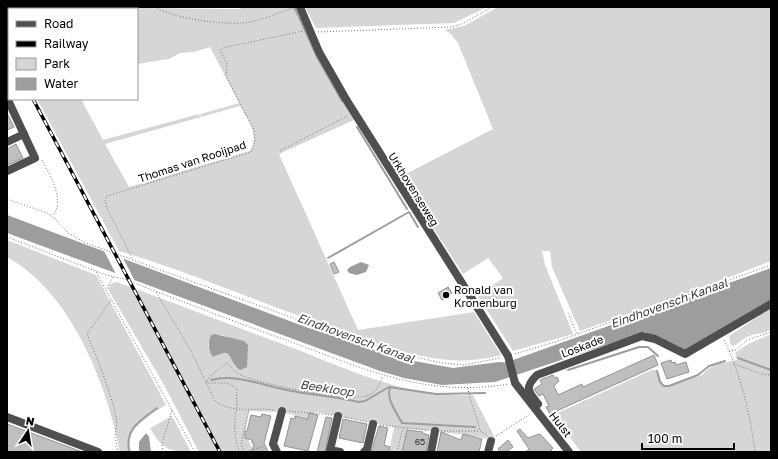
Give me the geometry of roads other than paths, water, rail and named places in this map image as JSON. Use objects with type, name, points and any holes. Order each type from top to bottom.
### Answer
[{"type":"street","name":"Urkhovenseweg","points":[[298,10],[307,32],[355,114],[508,358],[514,381]]},
{"type":"street","points":[[7,98],[35,158],[7,171]]},
{"type":"street","points":[[7,142],[24,134]]},
{"type":"street","name":"Loskade","points":[[560,441],[561,434],[529,393],[529,382],[536,375],[642,336],[655,339],[685,354],[771,304]]},
{"type":"street","name":"Hulst","points":[[514,381],[569,452]]},
{"type":"street","points":[[277,452],[273,444],[282,411]]},
{"type":"street","points":[[338,416],[330,450],[340,452]]},
{"type":"street","points":[[7,417],[98,452]]},
{"type":"street","points":[[364,452],[367,449],[373,424]]},
{"type":"street","points":[[430,452],[435,431]]},
{"type":"street","points":[[488,452],[493,439]]},
{"type":"water","points":[[7,215],[303,326],[403,359],[453,368],[499,362],[512,363],[513,360],[771,268],[771,300],[685,351],[645,332],[495,382],[442,385],[404,378],[380,371],[7,233]]},
{"type":"water","points":[[361,262],[369,265],[366,272],[357,275],[349,273],[347,270],[350,267]]},
{"type":"water","points":[[215,334],[244,341],[248,345],[247,367],[240,370],[233,363],[230,356],[225,353],[213,357],[209,349],[209,341],[211,335]]},
{"type":"water","points":[[146,433],[149,437],[151,452],[139,452],[139,442]]},
{"type":"waterway","points":[[294,7],[298,15]]},
{"type":"waterway","points":[[299,17],[317,57],[342,101]]},
{"type":"waterway","points":[[357,127],[407,209]]},
{"type":"waterway","points":[[328,258],[409,212],[418,227]]},
{"type":"waterway","name":"Beekloop","points":[[568,370],[639,347],[648,347],[658,356]]},
{"type":"waterway","name":"Beekloop","points":[[738,358],[771,370]]},
{"type":"waterway","name":"Beekloop","points":[[657,371],[660,382],[664,386],[669,386],[698,375],[709,366],[725,361]]},
{"type":"waterway","name":"Beekloop","points":[[211,380],[221,378],[241,379],[282,389],[359,402],[365,401],[389,387],[436,394],[485,393]]},
{"type":"waterway","points":[[390,387],[390,401],[402,423],[475,427]]},
{"type":"waterway","name":"Beekloop","points":[[129,452],[129,437],[135,426],[157,408]]},
{"type":"railway","points":[[34,100],[220,452]]},
{"type":"place","name":"Ronald van Kronenburg","points":[[446,295]]},
{"type":"water label","name":"Eindhovensch Kanaal","points":[[669,303]]},
{"type":"water label","name":"Eindhovensch Kanaal","points":[[356,338]]}]
